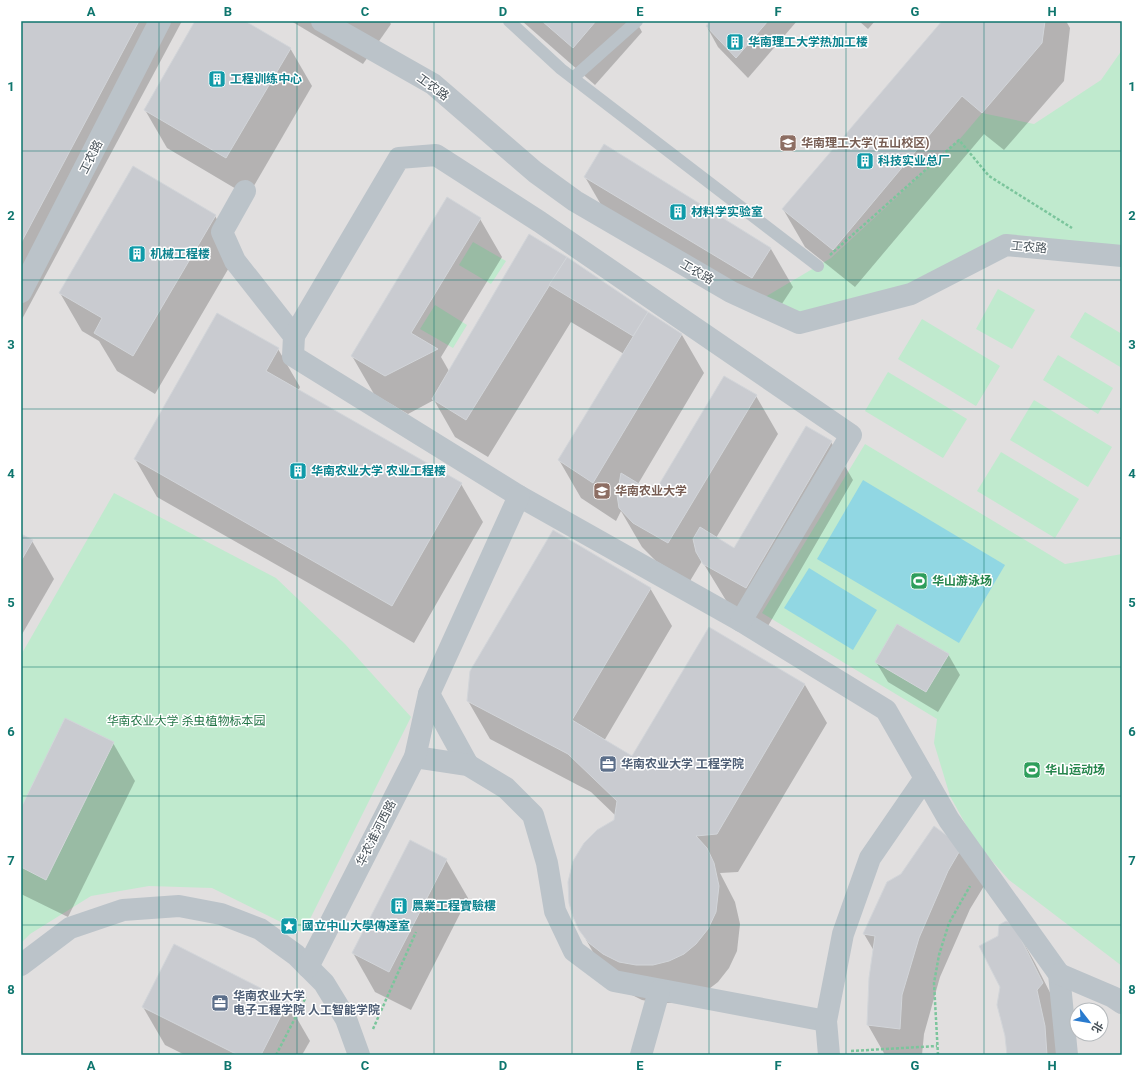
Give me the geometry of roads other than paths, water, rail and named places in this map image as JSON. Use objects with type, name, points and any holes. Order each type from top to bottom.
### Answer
[{"type":"street","name":"工农路","points":[[21,292],[160,21]]},
{"type":"street","name":"工农路","points":[[322,21],[433,84],[535,172],[575,201],[731,292],[799,323],[911,294],[1006,245],[1122,256]]},
{"type":"street","points":[[741,621],[851,435],[540,222],[436,155],[399,158],[294,336],[293,356],[519,496],[741,621],[886,710],[949,820],[982,864],[1059,974],[1067,1055]]},
{"type":"street","points":[[245,191],[222,232],[234,261],[294,336]]},
{"type":"street","name":"华农淮河西路","points":[[312,971],[415,757],[429,694],[519,496]]},
{"type":"street","points":[[429,694],[468,765]]},
{"type":"street","points":[[415,757],[468,765],[506,788],[533,815],[547,863],[554,911],[574,951],[614,981],[659,991],[826,1021]]},
{"type":"street","points":[[829,1054],[826,1021],[843,934],[870,858],[925,778]]},
{"type":"street","points":[[21,965],[70,928],[123,910],[179,906],[221,914],[260,930],[296,955],[324,983],[346,1019],[359,1055]]},
{"type":"street","points":[[1059,974],[1113,997],[1122,1003]]},
{"type":"street","points":[[641,1055],[659,991]]},
{"type":"lane","points":[[509,21],[573,78],[818,266]]},
{"type":"lane","points":[[573,78],[637,21]]},
{"type":"water","points":[[863,480],[1005,565],[959,643],[817,559]]},
{"type":"water","points":[[809,568],[877,610],[853,650],[784,608]]},
{"type":"place","name":"华南理工大学热加工楼","points":[[735,42]]},
{"type":"place","name":"工程训练中心","points":[[217,79]]},
{"type":"place","name":"华南理工大学(五山校区)","points":[[788,143]]},
{"type":"place","name":"科技实业总厂","points":[[865,161]]},
{"type":"place","name":"材料学实验室","points":[[678,212]]},
{"type":"place","name":"机械工程楼","points":[[137,254]]},
{"type":"place","name":"华南农业大学 农业工程楼","points":[[298,471]]},
{"type":"place","name":"华南农业大学","points":[[602,491]]},
{"type":"place","name":"华山游泳场","points":[[919,581]]},
{"type":"place","name":"华南农业大学 工程学院","points":[[608,764]]},
{"type":"place","name":"华山运动场","points":[[1032,770]]},
{"type":"place","name":"農業工程實驗樓","points":[[399,906]]},
{"type":"place","name":"國立中山大學傳達室","points":[[289,926]]},
{"type":"place","name":"华南农业大学 电子工程学院 人工智能学院","points":[[220,1003]]},
{"type":"park label","name":"华南农业大学 杀虫植物标本园","points":[[186,721]]}]
